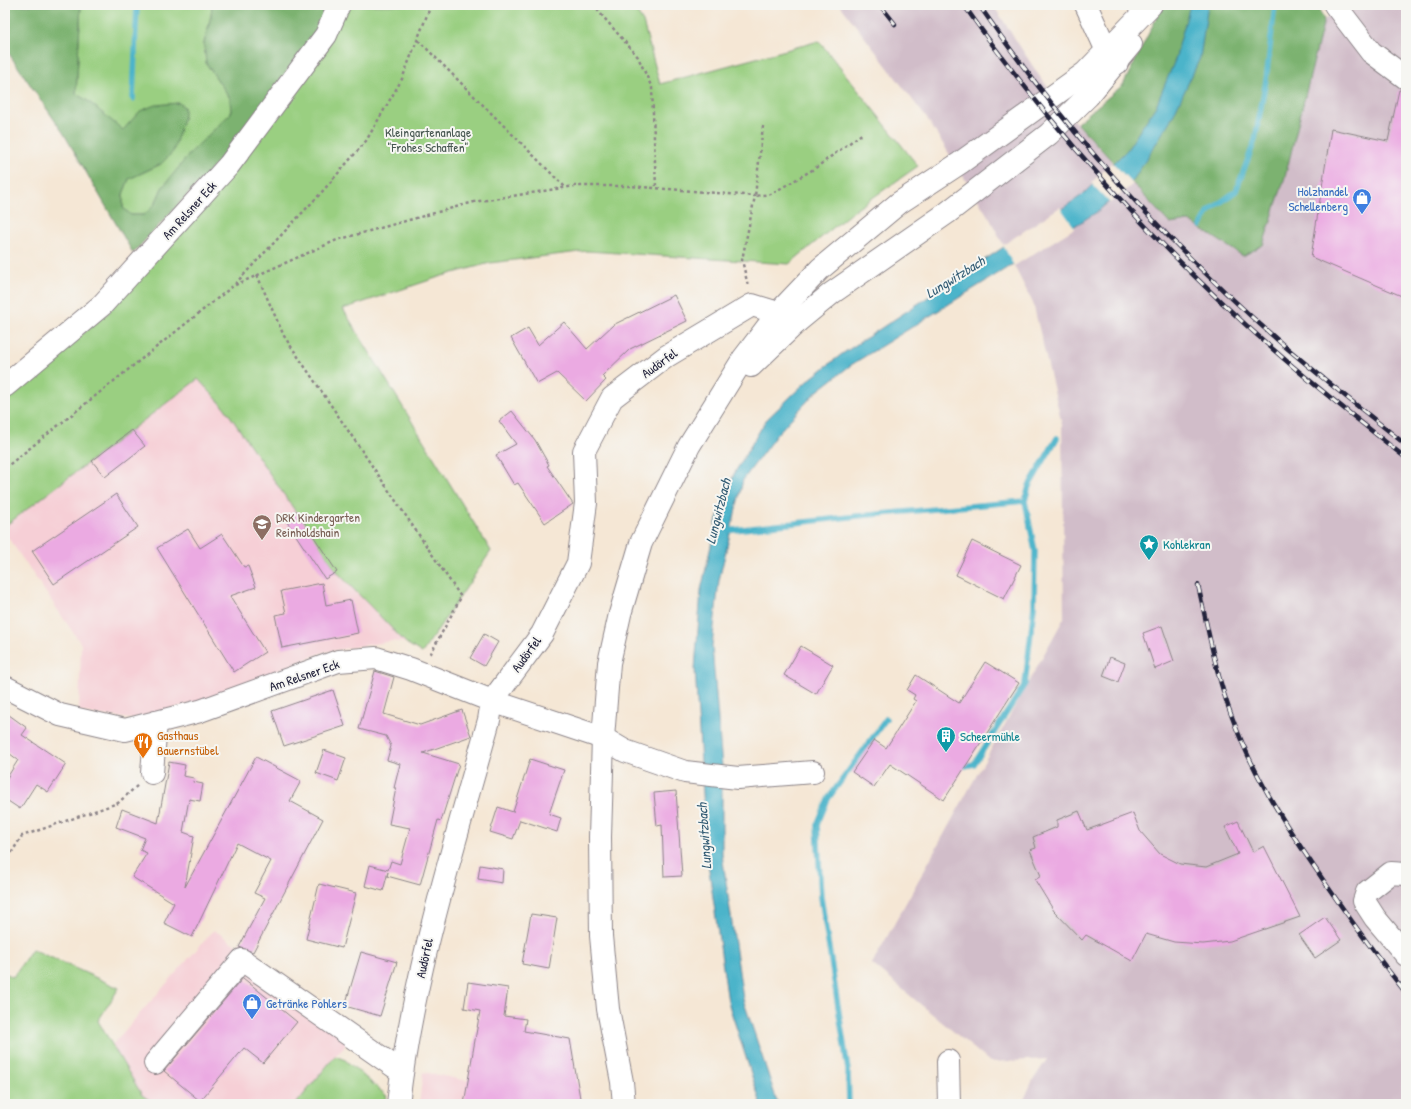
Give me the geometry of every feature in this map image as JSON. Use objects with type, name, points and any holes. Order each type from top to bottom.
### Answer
[{"type":"main road","name":"Am Relsner Eck","points":[[5,386],[102,305],[229,165],[326,35],[339,5]]},
{"type":"main road","points":[[1086,5],[1112,57]]},
{"type":"main road","points":[[624,1104],[622,1082],[608,1009],[601,936],[600,837],[603,738],[609,664],[620,614],[641,543],[689,446],[743,359],[778,313],[820,269],[899,203],[1136,39],[1152,5]]},
{"type":"main road","points":[[1335,5],[1371,52],[1406,78]]},
{"type":"main road","points":[[713,408],[756,361],[798,321],[832,293],[946,213],[1049,134],[1088,96],[1112,57]]},
{"type":"main road","points":[[752,305],[778,313]]},
{"type":"main road","name":"Audörfel","points":[[398,1104],[402,1072],[427,942],[489,720],[492,701],[542,634],[578,563],[586,503],[584,451],[612,398],[667,356],[752,305]]},
{"type":"main road","name":"Am Relsner Eck","points":[[5,687],[60,716],[125,730],[200,711],[338,662],[376,658],[421,673],[492,701],[603,738],[625,751],[685,772],[738,778],[813,772]]},
{"type":"main road","points":[[152,773],[156,722]]},
{"type":"main road","points":[[1406,874],[1391,873],[1367,892],[1364,900],[1375,918],[1406,955]]},
{"type":"main road","points":[[156,1063],[242,960],[402,1072]]},
{"type":"main road","points":[[948,1061],[949,1104]]},
{"type":"path","points":[[5,468],[233,286],[321,193],[366,141],[402,79],[431,5]]},
{"type":"path","points":[[594,5],[638,56],[652,88],[656,188]]},
{"type":"path","points":[[418,40],[566,188]]},
{"type":"path","points":[[752,305],[742,260],[755,196],[762,126]]},
{"type":"path","points":[[233,286],[337,240],[474,202],[566,188],[630,186],[755,196],[771,194],[814,169],[863,133]]},
{"type":"path","points":[[257,275],[284,336],[461,597],[421,673]]},
{"type":"path","points":[[5,863],[22,836],[118,803],[152,773]]},
{"type":"shaded area","points":[[840,5],[993,5],[1040,77],[1076,123],[1170,224],[1188,221],[1243,256],[1263,244],[1285,177],[1324,20],[1344,5],[1406,5],[1406,1104],[1022,1104],[1032,1082],[1047,1059],[990,1062],[872,964],[1064,618],[1062,424],[1033,303],[990,219],[928,120]]},
{"type":"shaded area","points":[[198,379],[224,407],[337,572],[406,643],[392,641],[324,652],[201,701],[131,719],[79,712],[81,644],[5,533],[5,526]]},
{"type":"shaded area","points":[[214,930],[360,1030],[335,1056],[296,1104],[155,1104],[142,1095],[112,1045]]},
{"type":"shaded area","points":[[423,1072],[584,1104],[419,1104]]},
{"type":"green space","points":[[5,5],[81,5],[76,94],[88,101],[123,130],[140,111],[155,105],[179,103],[184,107],[184,116],[173,152],[161,164],[129,179],[123,194],[123,208],[131,215],[144,215],[155,204],[162,188],[191,152],[231,113],[230,98],[206,63],[204,43],[211,16],[212,5],[328,5],[317,30],[224,156],[133,253],[64,134],[5,48]]},
{"type":"green space","points":[[81,5],[212,5],[211,16],[204,43],[206,63],[230,98],[231,113],[162,188],[155,204],[144,215],[131,215],[123,208],[123,194],[129,179],[161,164],[179,103],[159,105],[146,109],[136,116],[123,131],[88,101],[76,94]]},
{"type":"green space","name":"Kleingartenanlage \"Frohes Schaffen\"","points":[[349,5],[632,5],[643,22],[660,84],[819,41],[918,166],[851,213],[789,264],[587,251],[490,263],[442,276],[343,309],[491,551],[422,653],[406,643],[337,572],[224,407],[198,379],[5,526],[5,398],[109,312]]},
{"type":"green space","points":[[1163,5],[1317,5],[1324,20],[1285,177],[1263,245],[1243,256],[1189,221],[1170,224],[1077,123],[1123,85]]},
{"type":"green space","points":[[32,949],[119,988],[98,1021],[142,1095],[155,1104],[5,1104],[5,973],[13,977]]},
{"type":"green space","points":[[335,1056],[344,1059],[387,1096],[384,1104],[296,1104]]},
{"type":"water","points":[[1190,5],[1208,5],[1200,58],[1173,116],[1132,182],[1097,212],[851,365],[815,393],[777,434],[743,480],[719,580],[712,646],[722,767],[722,854],[743,999],[778,1104],[761,1104],[728,1002],[707,856],[695,669],[701,590],[717,519],[734,474],[766,420],[806,382],[842,354],[1081,196],[1127,150],[1156,106],[1175,60]]},
{"type":"pier","points":[[1112,162],[1133,184],[1110,203],[1091,183]]},
{"type":"pier","points":[[1060,207],[1075,228],[1014,266],[1003,245]]},
{"type":"building","name":"Holzhandel Schellenberg","points":[[1399,90],[1406,91],[1406,286],[1404,297],[1311,257],[1331,129],[1388,141]]},
{"type":"building","points":[[674,295],[687,321],[630,349],[602,376],[606,380],[586,401],[557,373],[537,384],[511,338],[528,328],[538,345],[564,322],[587,349],[613,325]]},
{"type":"building","points":[[512,411],[535,440],[549,465],[547,466],[573,504],[545,523],[518,483],[514,485],[496,455],[516,444],[499,421]]},
{"type":"building","points":[[132,430],[145,446],[105,477],[92,461]]},
{"type":"building","points":[[116,494],[138,527],[54,584],[32,551]]},
{"type":"building","points":[[297,511],[337,572],[325,579],[285,519]]},
{"type":"building","points":[[188,529],[200,548],[222,534],[244,567],[248,566],[256,587],[230,596],[265,652],[234,672],[157,548]]},
{"type":"building","points":[[972,541],[1021,565],[1004,599],[956,575]]},
{"type":"building","points":[[322,583],[326,605],[351,600],[358,633],[282,648],[275,615],[286,613],[281,591]]},
{"type":"building","points":[[1162,626],[1174,661],[1155,669],[1143,633]]},
{"type":"building","points":[[484,634],[498,642],[484,666],[470,658]]},
{"type":"building","points":[[801,646],[833,665],[816,694],[784,675]]},
{"type":"building","points":[[1110,657],[1125,663],[1118,682],[1103,676]]},
{"type":"building","points":[[985,662],[1019,683],[944,800],[890,764],[874,787],[852,772],[874,740],[886,748],[916,701],[913,699],[915,695],[907,690],[916,675],[959,703]]},
{"type":"building","points":[[375,671],[394,677],[384,714],[420,725],[462,710],[471,736],[423,753],[459,764],[441,821],[438,820],[420,885],[387,876],[388,872],[383,891],[365,886],[370,865],[388,870],[391,861],[400,864],[410,828],[389,824],[396,788],[394,788],[400,764],[387,760],[391,746],[386,736],[359,729]]},
{"type":"building","points":[[333,690],[345,726],[284,746],[272,711]]},
{"type":"building","points":[[5,712],[27,728],[22,735],[66,764],[48,792],[36,784],[20,809],[5,799],[5,781],[18,760],[5,750]]},
{"type":"building","points":[[324,750],[346,758],[338,781],[316,773]]},
{"type":"building","points":[[256,757],[301,781],[290,801],[323,819],[253,952],[239,947],[265,898],[254,893],[271,861],[237,843],[192,937],[164,923],[174,903],[132,877],[147,853],[140,850],[145,838],[116,827],[122,809],[158,823],[169,762],[185,765],[183,776],[194,778],[193,782],[203,784],[200,801],[189,799],[183,832],[194,836],[185,887]]},
{"type":"building","points":[[530,759],[564,770],[549,814],[561,818],[557,832],[520,820],[513,839],[490,832],[498,807],[513,812]]},
{"type":"building","points":[[676,791],[682,876],[664,877],[662,825],[657,826],[654,793]]},
{"type":"building","points":[[1079,811],[1087,830],[1133,813],[1140,831],[1160,854],[1180,864],[1206,867],[1238,854],[1225,827],[1238,821],[1253,852],[1264,846],[1300,917],[1230,941],[1203,944],[1174,942],[1146,934],[1132,961],[1086,935],[1082,940],[1054,911],[1035,880],[1041,876],[1030,850],[1036,848],[1033,837],[1057,827],[1057,820]]},
{"type":"building","points":[[480,865],[503,869],[502,883],[478,879]]},
{"type":"building","points":[[319,884],[356,893],[342,948],[306,939]]},
{"type":"building","points":[[531,914],[557,918],[549,969],[522,964]]},
{"type":"building","points":[[1325,917],[1341,940],[1315,958],[1299,935]]},
{"type":"building","points":[[361,952],[397,962],[380,1016],[345,1006]]},
{"type":"building","points":[[243,978],[297,1022],[263,1063],[244,1048],[200,1101],[164,1071]]},
{"type":"building","points":[[468,982],[508,988],[504,1016],[526,1019],[524,1031],[570,1039],[581,1104],[464,1104],[480,1011],[464,1008]]},
{"type":"waterway","points":[[133,99],[137,5]]},
{"type":"waterway","points":[[1201,226],[1209,211],[1236,191],[1255,140],[1266,80],[1275,5]]},
{"type":"waterway","points":[[965,766],[974,764],[1025,684],[1034,606],[1035,551],[1025,501],[1029,486],[1057,438]]},
{"type":"waterway","name":"Lungwitzbach","points":[[725,531],[858,516],[1025,501]]},
{"type":"waterway","points":[[849,1104],[848,1070],[821,897],[817,825],[828,799],[886,719]]},
{"type":"railway","points":[[880,5],[895,24]]},
{"type":"railway","points":[[964,5],[993,46],[1045,112],[1099,175],[1184,266],[1275,351],[1323,392],[1406,458]]},
{"type":"railway","points":[[979,5],[1046,96],[1082,140],[1158,225],[1198,266],[1281,343],[1406,445]]},
{"type":"railway","points":[[1198,585],[1226,701],[1240,737],[1258,776],[1291,832],[1326,884],[1406,993]]},
{"type":"place","name":"Holzhandel Schellenberg","points":[[1362,215]]},
{"type":"place","name":"DRK Kindergarten Reinholdshain","points":[[262,541]]},
{"type":"place","name":"Kohlekran","points":[[1149,561]]},
{"type":"place","name":"Scheermühle","points":[[946,753]]},
{"type":"place","name":"Gasthaus Bauernstübel","points":[[143,759]]},
{"type":"place","name":"Getränke Pohlers","points":[[252,1020]]}]
